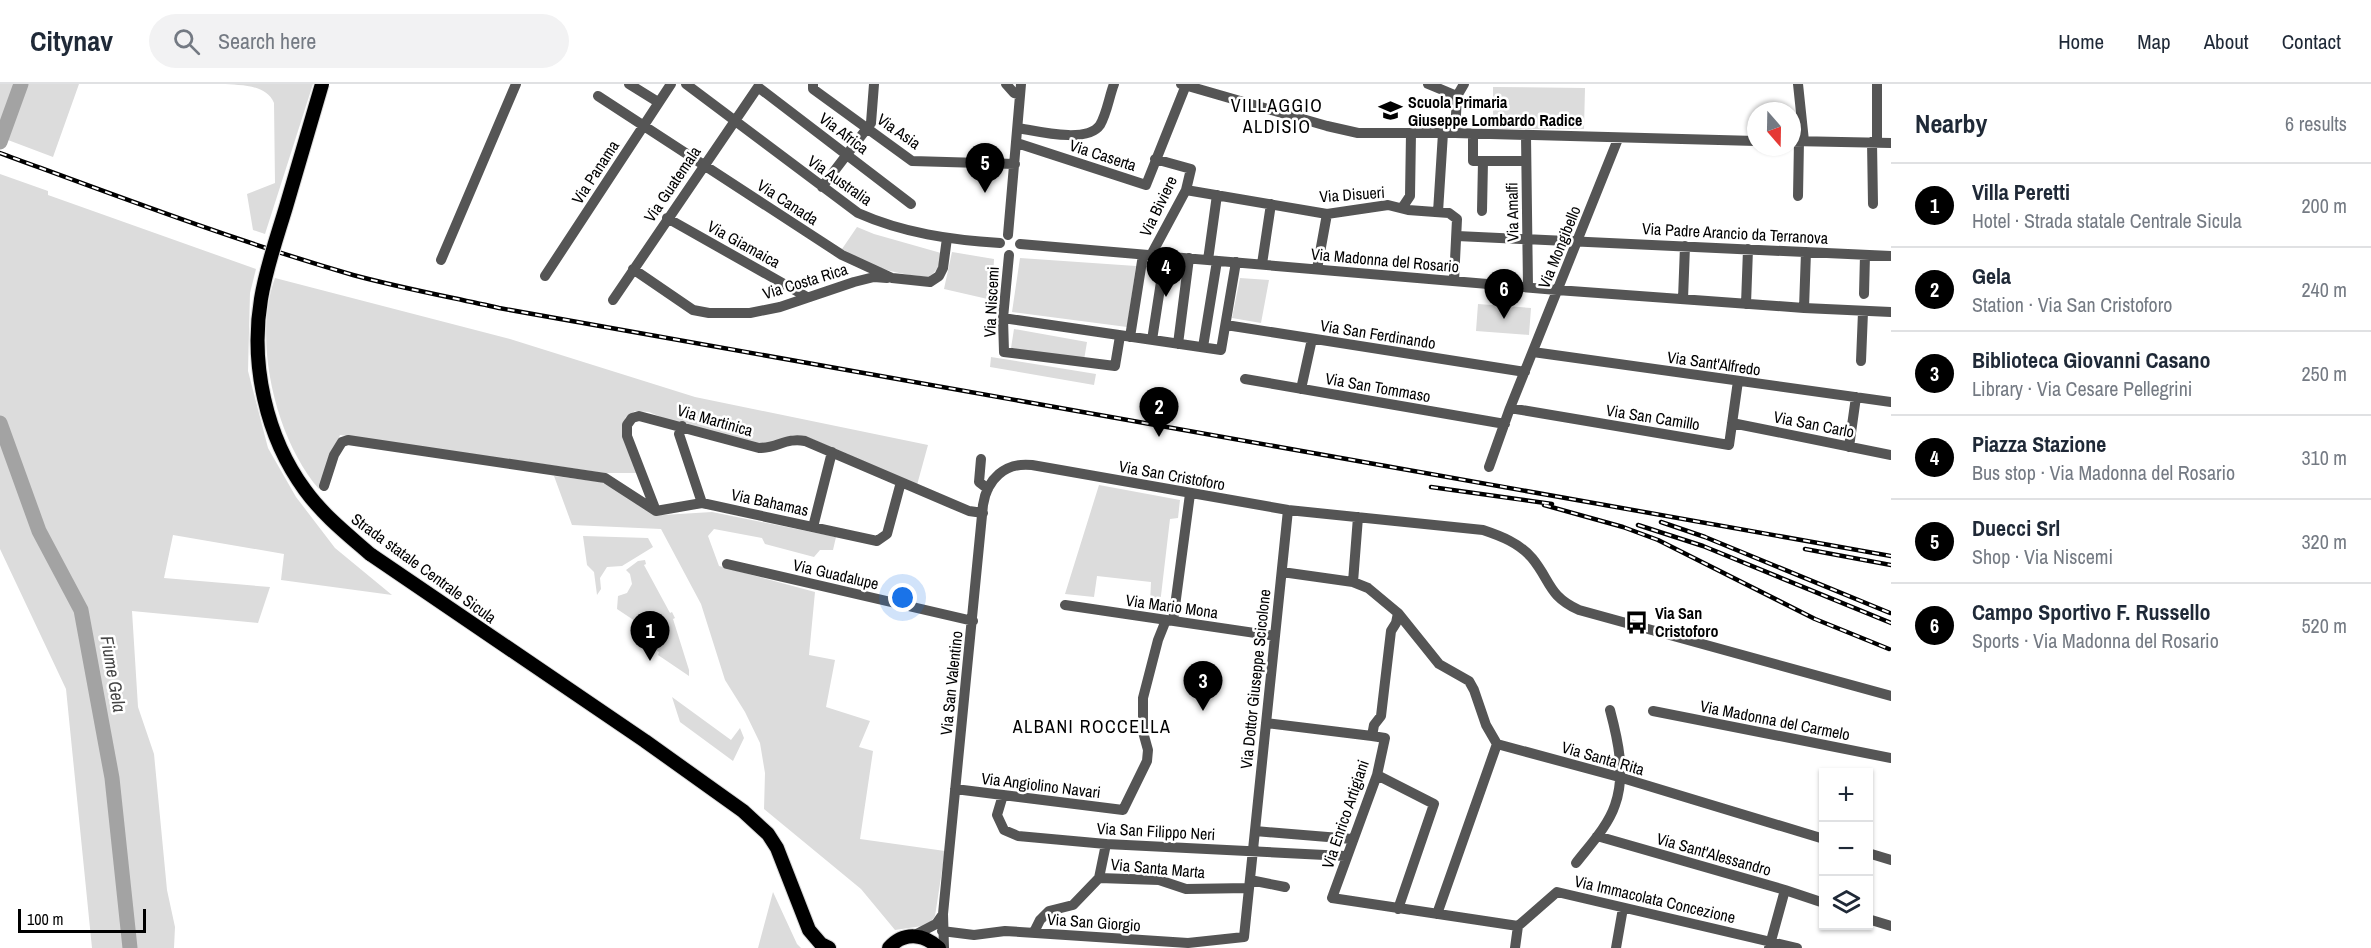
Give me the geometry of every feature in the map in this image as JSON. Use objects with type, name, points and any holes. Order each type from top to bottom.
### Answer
[{"type":"main road","name":"Strada statale Centrale Sicula","points":[[322,84],[267,271],[257,328],[258,362],[265,401],[285,457],[305,490],[336,525],[370,554],[645,741],[743,812],[768,834],[777,848],[809,930],[821,944],[829,948]]},
{"type":"main road","points":[[889,947],[898,940],[913,936],[932,941],[942,948]]},
{"type":"street","points":[[441,260],[516,84]]},
{"type":"street","points":[[629,84],[658,102]]},
{"type":"street","name":"Via Panama","points":[[545,276],[671,84]]},
{"type":"street","name":"Via Australia","points":[[686,84],[858,213],[882,224],[947,238],[1004,239]]},
{"type":"street","points":[[822,187],[871,123],[874,84]]},
{"type":"street","points":[[1006,84],[1014,93],[1020,89]]},
{"type":"street","points":[[1018,128],[1065,135],[1087,134],[1101,123],[1114,84]]},
{"type":"street","points":[[1428,84],[1457,96]]},
{"type":"street","points":[[1455,133],[1457,96],[1464,84]]},
{"type":"street","points":[[1798,84],[1798,102]]},
{"type":"street","points":[[1873,204],[1877,84]]},
{"type":"street","name":"Via Guatemala","points":[[613,300],[757,85]]},
{"type":"street","name":"Via Africa","points":[[757,85],[911,204]]},
{"type":"street","points":[[1184,85],[1358,133],[1455,133],[1747,141]]},
{"type":"street","name":"Via Caserta","points":[[1017,143],[1146,185],[1184,85]]},
{"type":"street","name":"Via Asia","points":[[813,86],[912,161],[1015,164]]},
{"type":"street","points":[[1004,239],[1017,237],[1020,244],[1017,252],[1009,255],[1002,251],[1015,164],[1020,89]]},
{"type":"street","name":"Via Canada","points":[[598,96],[842,255],[892,278],[930,282],[939,276],[943,268],[947,238]]},
{"type":"street","points":[[1402,208],[1410,196],[1411,133]]},
{"type":"street","points":[[1443,133],[1438,212],[1449,213],[1457,219],[1454,281]]},
{"type":"street","points":[[1473,134],[1473,161],[1526,161]]},
{"type":"street","name":"Via Amalfi","points":[[1526,136],[1528,287]]},
{"type":"street","name":"Via Mongibello","points":[[1489,467],[1510,408],[1618,139]]},
{"type":"street","points":[[1801,141],[1891,143]]},
{"type":"street","points":[[1798,196],[1799,156]]},
{"type":"street","name":"Via Biviere","points":[[1004,352],[1115,366],[1147,255],[1186,190],[1191,169],[1155,159]]},
{"type":"street","points":[[1482,211],[1483,161]]},
{"type":"street","name":"Via Disueri","points":[[1186,190],[1327,214],[1388,205],[1438,212]]},
{"type":"street","points":[[1203,348],[1213,260],[1217,195]]},
{"type":"street","points":[[1262,264],[1271,204]]},
{"type":"street","points":[[1317,269],[1327,214]]},
{"type":"street","name":"Via Giamaica","points":[[667,218],[807,297]]},
{"type":"street","name":"Via Padre Arancio da Terranova","points":[[1457,236],[1891,256]]},
{"type":"street","name":"Via Madonna del Rosario","points":[[1020,244],[1557,290],[1863,312],[1891,312]]},
{"type":"street","points":[[1683,299],[1685,246]]},
{"type":"street","points":[[1746,304],[1748,249]]},
{"type":"street","points":[[1804,308],[1806,252]]},
{"type":"street","name":"Via Niscemi","points":[[1004,352],[1003,318],[1009,255]]},
{"type":"street","points":[[1864,294],[1865,255]]},
{"type":"street","points":[[1152,340],[1165,256]]},
{"type":"street","points":[[1178,344],[1189,258]]},
{"type":"street","points":[[1003,318],[1221,350],[1236,262]]},
{"type":"street","name":"Via Costa Rica","points":[[633,269],[693,310],[709,313],[750,313],[780,307],[854,282],[874,278],[892,278]]},
{"type":"street","points":[[1861,362],[1863,312]]},
{"type":"street","name":"Via San Ferdinando","points":[[1226,324],[1525,372]]},
{"type":"street","points":[[1301,389],[1312,339]]},
{"type":"street","name":"Via Sant'Alfredo","points":[[1533,352],[1891,402]]},
{"type":"street","name":"Via San Tommaso","points":[[1245,379],[1505,424]]},
{"type":"street","name":"Via San Camillo","points":[[1510,408],[1729,445],[1738,381]]},
{"type":"street","points":[[1849,447],[1856,397]]},
{"type":"street","name":"Via Martinica","points":[[656,511],[627,436],[627,425],[632,418],[639,416],[759,448],[767,448],[795,439],[832,452],[969,511],[982,513]]},
{"type":"street","name":"Via San Carlo","points":[[1732,423],[1891,455]]},
{"type":"street","points":[[682,426],[679,434],[702,503]]},
{"type":"street","points":[[324,486],[334,455],[342,442],[348,440],[605,478],[656,511]]},
{"type":"street","points":[[813,527],[832,452]]},
{"type":"street","points":[[981,459],[979,482],[988,489]]},
{"type":"street","name":"Via San Cristoforo","points":[[988,489],[994,478],[1006,469],[1026,464],[1288,510],[1483,530],[1514,543],[1528,554],[1554,594],[1564,603],[1579,610],[1891,696]]},
{"type":"street","name":"Via Bahamas","points":[[656,511],[702,503],[877,541],[887,534],[901,482]]},
{"type":"street","name":"Via San Valentino","points":[[942,948],[943,914],[982,513],[988,489]]},
{"type":"street","points":[[1169,621],[1190,494]]},
{"type":"street","name":"Via Dottor Giuseppe Scicolone","points":[[1244,937],[1288,510]]},
{"type":"street","points":[[1353,582],[1358,517]]},
{"type":"street","name":"Via Guadalupe","points":[[727,564],[973,621]]},
{"type":"street","points":[[1282,572],[1353,582],[1368,588],[1398,613],[1439,664],[1469,681],[1474,690],[1486,725],[1497,744],[1437,914]]},
{"type":"street","name":"Via Mario Mona","points":[[1065,605],[1275,636]]},
{"type":"street","points":[[1266,723],[1372,736],[1374,725],[1381,716],[1391,630],[1396,623],[1398,613]]},
{"type":"street","name":"Via Angiolino Navari","points":[[955,789],[1123,810],[1147,761],[1148,750],[1143,732],[1143,698],[1158,640],[1169,621]]},
{"type":"street","points":[[1576,863],[1597,836],[1615,805],[1620,777],[1620,747],[1610,710]]},
{"type":"street","name":"Via Madonna del Carmelo","points":[[1653,711],[1891,758]]},
{"type":"street","name":"Via Enrico Artigiani","points":[[1372,736],[1385,738],[1377,775],[1345,856],[1332,898],[1398,909]]},
{"type":"street","name":"Via Santa Rita","points":[[1497,744],[1620,777],[1819,837]]},
{"type":"street","points":[[1377,775],[1434,804],[1398,909],[1518,926],[1515,948]]},
{"type":"street","name":"Via San Filippo Neri","points":[[1003,795],[997,815],[1004,830],[1018,836],[1106,844],[1345,856]]},
{"type":"street","points":[[1255,831],[1352,839]]},
{"type":"street","name":"Via Sant'Alessandro","points":[[1597,836],[1819,901]]},
{"type":"street","points":[[1035,933],[1040,920],[1049,911],[1073,905],[1099,878],[1106,844]]},
{"type":"street","points":[[1873,854],[1891,860]]},
{"type":"street","name":"Via Santa Marta","points":[[1099,878],[1160,880],[1186,889],[1250,884],[1285,887]]},
{"type":"street","points":[[1770,945],[1785,890]]},
{"type":"street","name":"Via Immacolata Concezione","points":[[1518,926],[1557,892],[1770,945],[1797,948]]},
{"type":"street","points":[[1616,948],[1623,908]]},
{"type":"street","points":[[913,936],[936,924],[943,914]]},
{"type":"street","points":[[1873,920],[1891,926]]},
{"type":"street","name":"Via San Giorgio","points":[[942,931],[974,935],[1005,931],[1188,943],[1244,937]]},
{"type":"shaded area","points":[[0,84],[79,84],[53,157],[0,137]]},
{"type":"shaded area","points":[[221,84],[313,84],[265,234],[253,230],[247,194],[275,183],[274,103],[265,92],[259,89],[244,85]]},
{"type":"shaded area","points":[[1493,87],[1585,88],[1584,129],[1493,129]]},
{"type":"shaded area","points":[[0,174],[48,191],[48,195],[256,269],[250,293],[248,371],[268,448],[296,497],[335,548],[392,595],[281,580],[284,554],[173,535],[164,578],[270,587],[258,623],[132,611],[138,707],[154,754],[167,890],[175,927],[174,948],[92,948],[66,689],[0,549]]},
{"type":"shaded area","points":[[857,227],[941,253],[938,267],[929,277],[894,272],[863,261],[842,249]]},
{"type":"shaded area","points":[[952,252],[994,259],[992,300],[944,289]]},
{"type":"shaded area","points":[[1020,258],[1136,266],[1127,327],[1012,312]]},
{"type":"shaded area","points":[[275,278],[510,339],[695,397],[928,445],[917,485],[812,439],[793,435],[773,443],[755,445],[682,426],[649,412],[635,411],[625,418],[638,473],[605,473],[340,435],[319,489],[291,444],[272,388],[267,359],[266,330]]},
{"type":"shaded area","points":[[1240,278],[1269,280],[1261,323],[1232,318]]},
{"type":"shaded area","points":[[1478,304],[1531,308],[1529,335],[1476,331]]},
{"type":"shaded area","points":[[1014,329],[1087,342],[1084,360],[1011,348]]},
{"type":"shaded area","points":[[991,357],[1096,374],[1094,385],[990,367]]},
{"type":"shaded area","points":[[554,476],[601,482],[663,515],[712,512],[836,537],[833,550],[820,550],[814,557],[765,544],[762,538],[714,529],[708,536],[719,566],[815,592],[809,655],[835,660],[826,707],[870,721],[859,747],[873,751],[860,839],[945,851],[935,916],[929,925],[895,930],[861,889],[764,809],[765,773],[760,743],[745,712],[725,680],[701,604],[661,529],[572,525]]},
{"type":"shaded area","points":[[1099,485],[1180,500],[1178,518],[1170,519],[1160,604],[1150,603],[1151,582],[1097,576],[1094,597],[1065,594]]},
{"type":"shaded area","points":[[583,536],[648,538],[653,547],[622,566],[607,567],[600,578],[601,589],[597,595],[594,572],[587,565]]},
{"type":"shaded area","points":[[645,560],[644,565],[675,618],[673,619],[689,676],[658,655],[659,652],[645,642],[646,639],[639,634],[641,625],[617,609],[618,596],[627,593],[632,584],[630,574],[626,570],[638,561]]},
{"type":"shaded area","points":[[672,697],[731,740],[740,728],[744,738],[733,761],[680,722]]},
{"type":"shaded area","points":[[773,892],[797,944],[801,948],[758,948]]},
{"type":"waterway","name":"Fiume Gela","points":[[0,142],[21,84]]},
{"type":"waterway","name":"Fiume Gela","points":[[0,423],[39,531],[81,610],[112,778],[130,948]]},
{"type":"railway","points":[[0,153],[175,217],[353,275],[499,308],[1891,556]]},
{"type":"railway","points":[[1431,487],[1552,504]]},
{"type":"railway","points":[[1544,505],[1623,527],[1658,540],[1815,619],[1889,649]]},
{"type":"railway","points":[[1661,522],[1705,537],[1890,613]]},
{"type":"railway","points":[[1638,525],[1703,546],[1891,623]]},
{"type":"railway","points":[[1805,549],[1891,565]]},
{"type":"place","name":"Scuola Primaria Giuseppe Lombardo Radice","points":[[1390,111]]},
{"type":"place","name":"Duecci Srl","points":[[985,193]]},
{"type":"place","name":"Piazza Stazione","points":[[1166,297]]},
{"type":"place","name":"Campo Sportivo F. Russello","points":[[1504,319]]},
{"type":"place","name":"Gela","points":[[1159,437]]},
{"type":"place","name":"Via San Cristoforo","points":[[1637,622]]},
{"type":"place","name":"Villa Peretti","points":[[650,661]]},
{"type":"place","name":"Biblioteca Giovanni Casano","points":[[1203,711]]},
{"type":"district","name":"VILLAGGIO ALDISIO","points":[[1277,116]]},
{"type":"district","name":"ALBANI ROCCELLA","points":[[1092,727]]}]
